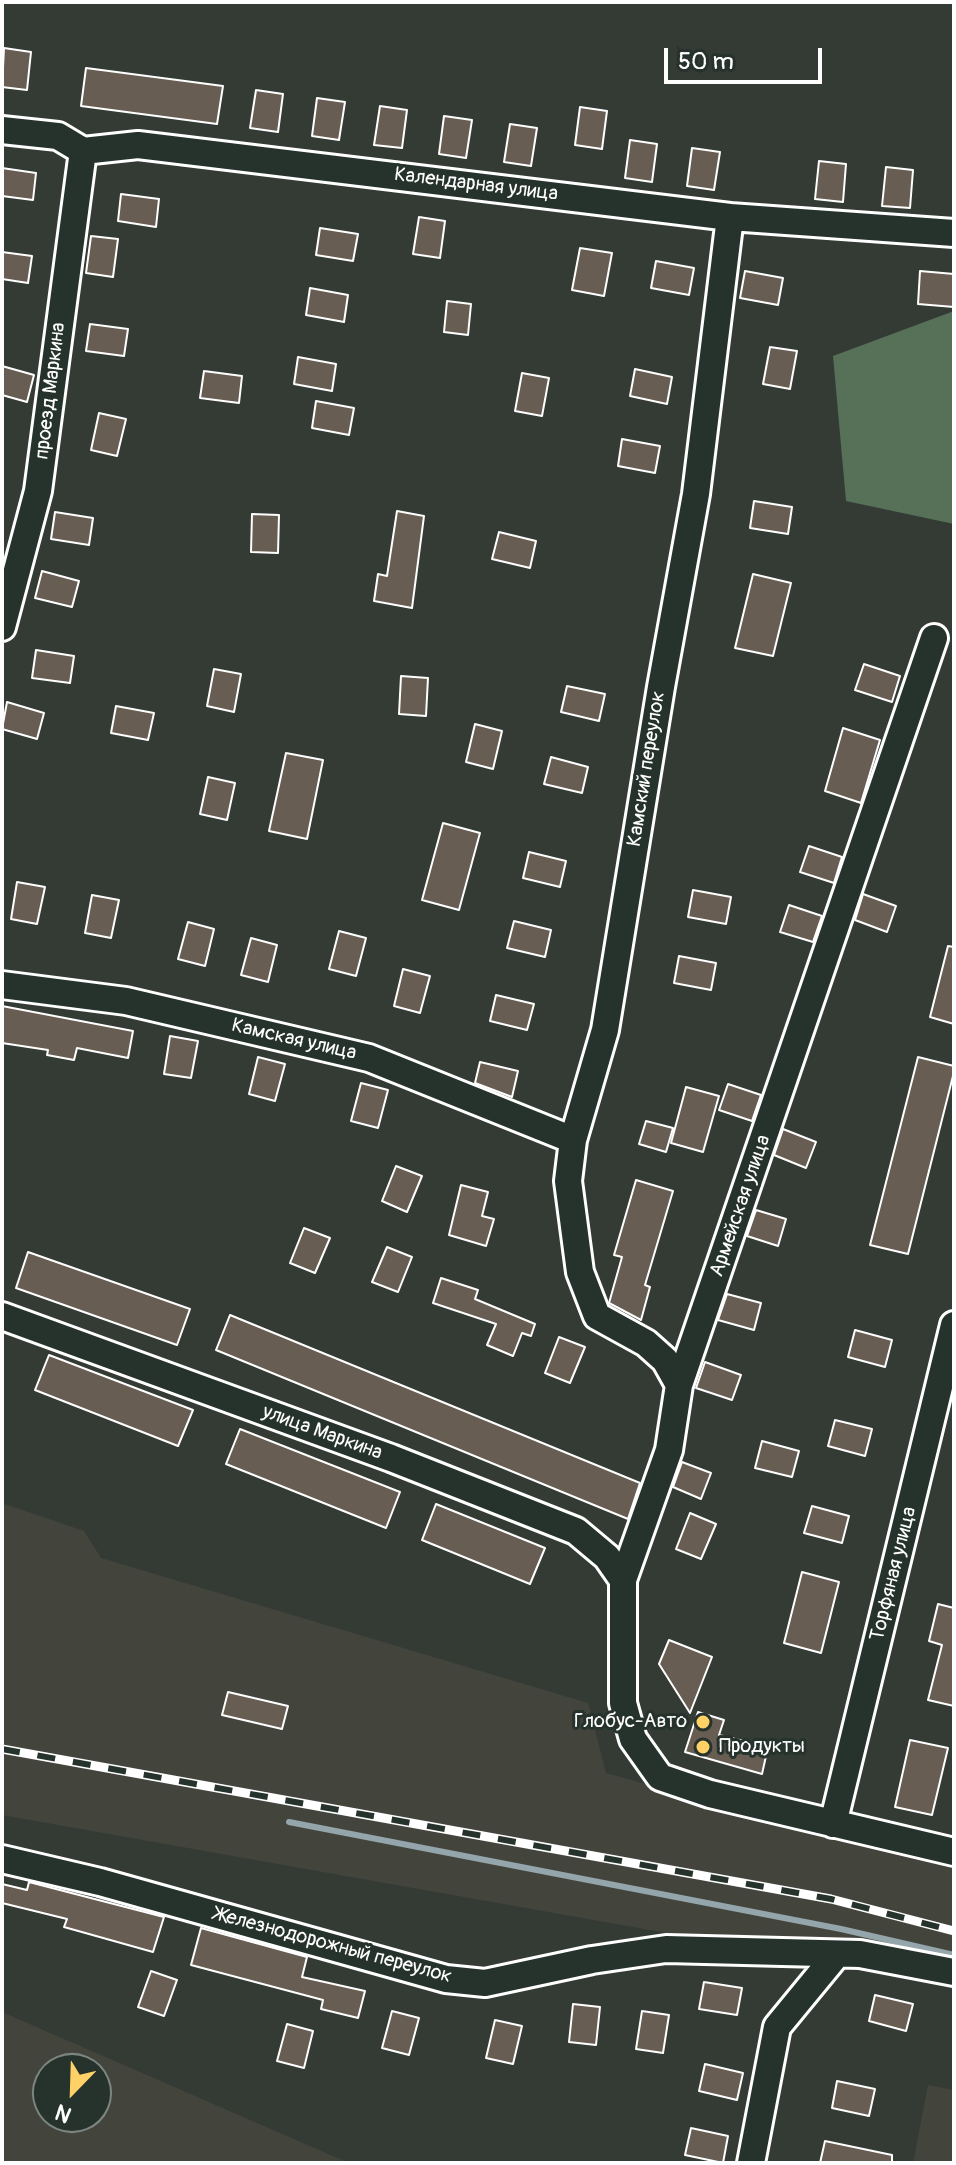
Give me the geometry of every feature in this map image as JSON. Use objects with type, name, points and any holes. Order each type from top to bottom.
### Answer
[{"type":"street","points":[[2,130],[58,136],[83,151]]},
{"type":"street","name":"Календарная улица","points":[[83,151],[138,145],[730,217],[954,233]]},
{"type":"street","name":"проезд Маркина","points":[[2,627],[38,491],[83,151]]},
{"type":"street","name":"Камский переулок","points":[[679,1385],[665,1360],[646,1343],[597,1316],[580,1272],[568,1181],[573,1140],[605,1030],[696,494],[730,217]]},
{"type":"street","name":"Армейская улица","points":[[833,1824],[710,1794],[660,1777],[633,1739],[623,1703],[623,1580],[669,1450],[679,1385],[934,638]]},
{"type":"street","name":"Камская улица","points":[[2,985],[126,1001],[369,1058],[573,1140]]},
{"type":"street","name":"улица Маркина","points":[[2,1316],[391,1458],[576,1531],[607,1557],[623,1580]]},
{"type":"street","name":"Торфяная улица","points":[[833,1824],[954,1325]]},
{"type":"street","points":[[833,1824],[954,1852]]},
{"type":"street","name":"Железнодорожный переулок","points":[[2,1859],[100,1882],[446,1979],[485,1983],[592,1960],[666,1949],[860,1954],[954,1972]]},
{"type":"street","points":[[751,2163],[777,2027],[837,1954]]},
{"type":"shaded area","points":[[2,1503],[84,1531],[101,1558],[588,1703],[606,1773],[954,1869],[954,1984],[2,1815]]},
{"type":"shaded area","points":[[2,2012],[96,2053],[32,2053],[32,2133],[112,2133],[112,2060],[349,2163],[2,2163]]},
{"type":"shaded area","points":[[928,2085],[954,2090],[954,2163],[913,2163]]},
{"type":"green space","points":[[954,311],[954,524],[846,501],[833,356]]},
{"type":"building","points":[[4,48],[31,52],[27,90],[2,87]]},
{"type":"building","points":[[86,68],[223,86],[217,124],[81,106]]},
{"type":"building","points":[[256,90],[283,94],[278,132],[250,128]]},
{"type":"building","points":[[317,98],[345,102],[339,140],[312,136]]},
{"type":"building","points":[[380,106],[407,110],[402,148],[374,145]]},
{"type":"building","points":[[580,107],[607,111],[602,149],[575,145]]},
{"type":"building","points":[[444,116],[472,120],[466,158],[439,154]]},
{"type":"building","points":[[510,124],[537,128],[531,166],[504,162]]},
{"type":"building","points":[[630,140],[657,144],[652,182],[625,178]]},
{"type":"building","points":[[692,148],[720,152],[714,190],[687,186]]},
{"type":"building","points":[[819,161],[846,164],[843,202],[815,199]]},
{"type":"building","points":[[886,167],[913,170],[910,208],[882,206]]},
{"type":"building","points":[[2,168],[36,173],[33,200],[2,196]]},
{"type":"building","points":[[121,194],[159,199],[156,227],[118,221]]},
{"type":"building","points":[[419,217],[445,221],[440,258],[413,254]]},
{"type":"building","points":[[320,228],[358,234],[353,261],[316,255]]},
{"type":"building","points":[[91,236],[118,239],[113,277],[86,273]]},
{"type":"building","points":[[580,248],[612,253],[604,296],[572,290]]},
{"type":"building","points":[[2,252],[32,256],[28,283],[2,279]]},
{"type":"building","points":[[656,261],[694,268],[689,295],[651,288]]},
{"type":"building","points":[[745,271],[783,278],[778,305],[740,298]]},
{"type":"building","points":[[920,271],[954,274],[954,307],[918,304]]},
{"type":"building","points":[[310,288],[348,295],[344,322],[306,315]]},
{"type":"building","points":[[447,301],[471,304],[468,335],[444,332]]},
{"type":"building","points":[[90,324],[128,329],[124,356],[86,351]]},
{"type":"building","points":[[770,347],[797,351],[790,389],[763,384]]},
{"type":"building","points":[[298,357],[336,364],[332,391],[294,384]]},
{"type":"building","points":[[2,366],[34,375],[27,402],[2,395]]},
{"type":"building","points":[[635,369],[672,377],[667,404],[630,396]]},
{"type":"building","points":[[204,371],[242,376],[239,403],[200,398]]},
{"type":"building","points":[[522,373],[549,378],[542,416],[515,411]]},
{"type":"building","points":[[316,401],[354,408],[349,435],[312,428]]},
{"type":"building","points":[[99,413],[126,419],[117,456],[91,450]]},
{"type":"building","points":[[622,439],[660,446],[655,473],[618,466]]},
{"type":"building","points":[[754,501],[792,507],[788,534],[750,528]]},
{"type":"building","points":[[397,511],[424,516],[412,608],[374,601],[378,574],[387,576]]},
{"type":"building","points":[[55,512],[93,518],[89,545],[51,539]]},
{"type":"building","points":[[252,514],[279,515],[278,553],[251,552]]},
{"type":"building","points":[[499,532],[536,541],[530,568],[492,559]]},
{"type":"building","points":[[42,571],[79,581],[72,607],[35,598]]},
{"type":"building","points":[[753,574],[791,583],[773,656],[735,648]]},
{"type":"building","points":[[36,650],[74,656],[70,683],[32,678]]},
{"type":"building","points":[[864,664],[900,676],[892,702],[855,690]]},
{"type":"building","points":[[214,669],[241,674],[234,712],[207,706]]},
{"type":"building","points":[[401,676],[428,678],[426,716],[399,714]]},
{"type":"building","points":[[567,686],[605,694],[599,721],[561,712]]},
{"type":"building","points":[[7,702],[44,713],[37,739],[2,729]]},
{"type":"building","points":[[116,706],[154,713],[148,740],[111,733]]},
{"type":"building","points":[[475,724],[502,731],[493,769],[466,762]]},
{"type":"building","points":[[843,728],[880,740],[861,803],[825,791]]},
{"type":"building","points":[[286,753],[323,760],[307,839],[269,831]]},
{"type":"building","points":[[551,757],[588,767],[582,793],[544,784]]},
{"type":"building","points":[[208,777],[235,783],[227,820],[200,814]]},
{"type":"building","points":[[443,823],[480,833],[459,910],[422,900]]},
{"type":"building","points":[[809,846],[842,857],[834,883],[800,872]]},
{"type":"building","points":[[529,852],[566,861],[560,887],[523,878]]},
{"type":"building","points":[[17,882],[45,887],[37,924],[11,919]]},
{"type":"building","points":[[693,890],[731,897],[726,924],[688,917]]},
{"type":"building","points":[[863,894],[896,906],[887,932],[855,920]]},
{"type":"building","points":[[92,895],[119,900],[111,938],[85,933]]},
{"type":"building","points":[[789,905],[822,916],[813,942],[780,932]]},
{"type":"building","points":[[514,921],[551,930],[545,957],[507,948]]},
{"type":"building","points":[[188,922],[214,929],[205,966],[178,959]]},
{"type":"building","points":[[339,931],[366,938],[356,976],[329,969]]},
{"type":"building","points":[[251,938],[277,945],[268,982],[241,975]]},
{"type":"building","points":[[948,946],[954,947],[954,1024],[930,1017]]},
{"type":"building","points":[[679,956],[716,963],[711,990],[674,983]]},
{"type":"building","points":[[403,969],[430,976],[420,1013],[394,1006]]},
{"type":"building","points":[[496,995],[534,1004],[527,1030],[490,1021]]},
{"type":"building","points":[[2,1006],[133,1031],[128,1058],[77,1048],[74,1060],[47,1055],[48,1050],[2,1043]]},
{"type":"building","points":[[170,1036],[198,1041],[191,1078],[164,1074]]},
{"type":"building","points":[[258,1057],[285,1064],[275,1101],[249,1094]]},
{"type":"building","points":[[918,1057],[954,1066],[954,1072],[908,1254],[870,1245]]},
{"type":"building","points":[[480,1062],[518,1071],[512,1097],[475,1083]]},
{"type":"building","points":[[361,1083],[388,1090],[378,1128],[351,1121]]},
{"type":"building","points":[[728,1084],[761,1095],[752,1121],[719,1110]]},
{"type":"building","points":[[686,1087],[719,1096],[703,1152],[671,1143]]},
{"type":"building","points":[[646,1121],[673,1128],[666,1152],[639,1144]]},
{"type":"building","points":[[783,1129],[816,1142],[806,1168],[774,1155]]},
{"type":"building","points":[[396,1166],[422,1176],[407,1212],[382,1201]]},
{"type":"building","points":[[636,1180],[673,1191],[645,1285],[650,1287],[641,1320],[609,1303],[622,1257],[614,1255]]},
{"type":"building","points":[[461,1185],[488,1192],[482,1216],[494,1219],[486,1246],[449,1235]]},
{"type":"building","points":[[756,1210],[786,1219],[778,1246],[747,1236]]},
{"type":"building","points":[[304,1228],[330,1238],[315,1273],[290,1263]]},
{"type":"building","points":[[387,1247],[412,1257],[398,1292],[372,1282]]},
{"type":"building","points":[[28,1252],[190,1309],[177,1345],[16,1288]]},
{"type":"building","points":[[441,1278],[478,1290],[475,1299],[535,1324],[531,1336],[522,1333],[513,1356],[487,1345],[496,1324],[433,1303]]},
{"type":"building","points":[[727,1294],[761,1303],[754,1330],[718,1320]]},
{"type":"building","points":[[230,1315],[640,1483],[628,1519],[216,1350]]},
{"type":"building","points":[[855,1330],[892,1340],[885,1367],[848,1357]]},
{"type":"building","points":[[559,1337],[585,1347],[570,1383],[545,1373]]},
{"type":"building","points":[[49,1355],[193,1410],[178,1446],[35,1390]]},
{"type":"building","points":[[705,1362],[741,1375],[732,1400],[696,1388]]},
{"type":"building","points":[[835,1420],[872,1429],[865,1456],[828,1446]]},
{"type":"building","points":[[240,1429],[400,1492],[386,1528],[226,1464]]},
{"type":"building","points":[[762,1441],[799,1451],[792,1477],[755,1468]]},
{"type":"building","points":[[682,1462],[711,1473],[701,1499],[673,1487]]},
{"type":"building","points":[[436,1504],[545,1548],[530,1584],[422,1540]]},
{"type":"building","points":[[812,1506],[849,1516],[842,1543],[804,1533]]},
{"type":"building","points":[[690,1513],[716,1524],[701,1559],[676,1549]]},
{"type":"building","points":[[802,1572],[839,1582],[821,1653],[784,1643]]},
{"type":"building","points":[[938,1604],[954,1608],[954,1706],[928,1700],[942,1645],[929,1641]]},
{"type":"building","points":[[669,1640],[712,1657],[690,1713],[659,1664]]},
{"type":"building","points":[[228,1692],[288,1706],[282,1729],[222,1715]]},
{"type":"building","points":[[698,1712],[724,1720],[719,1735],[768,1747],[762,1774],[685,1752]]},
{"type":"building","points":[[910,1740],[948,1748],[932,1815],[895,1807]]},
{"type":"building","points":[[29,1882],[164,1917],[153,1952],[64,1927],[67,1919],[2,1903],[2,1884],[27,1890]]},
{"type":"building","points":[[201,1928],[307,1957],[302,1977],[365,1991],[358,2018],[321,2009],[323,2000],[191,1965]]},
{"type":"building","points":[[151,1971],[177,1980],[164,2016],[138,2007]]},
{"type":"building","points":[[704,1982],[742,1988],[737,2015],[699,2009]]},
{"type":"building","points":[[875,1995],[913,2004],[906,2031],[869,2021]]},
{"type":"building","points":[[573,2004],[600,2007],[596,2045],[569,2042]]},
{"type":"building","points":[[392,2011],[419,2018],[409,2055],[382,2048]]},
{"type":"building","points":[[642,2011],[669,2015],[663,2053],[636,2049]]},
{"type":"building","points":[[495,2020],[522,2026],[513,2064],[486,2058]]},
{"type":"building","points":[[287,2024],[313,2031],[304,2068],[277,2061]]},
{"type":"building","points":[[705,2064],[743,2073],[737,2100],[699,2091]]},
{"type":"building","points":[[837,2081],[875,2089],[869,2116],[832,2108]]},
{"type":"building","points":[[691,2128],[728,2136],[723,2163],[685,2155]]},
{"type":"building","points":[[825,2141],[892,2155],[892,2163],[820,2163]]},
{"type":"waterway","points":[[289,1822],[841,1929],[954,1955]]},
{"type":"railway","points":[[2,1749],[831,1899],[954,1931]]},
{"type":"place","name":"Глобус-Авто","points":[[703,1722]]},
{"type":"place","name":"Продукты","points":[[703,1747]]}]
